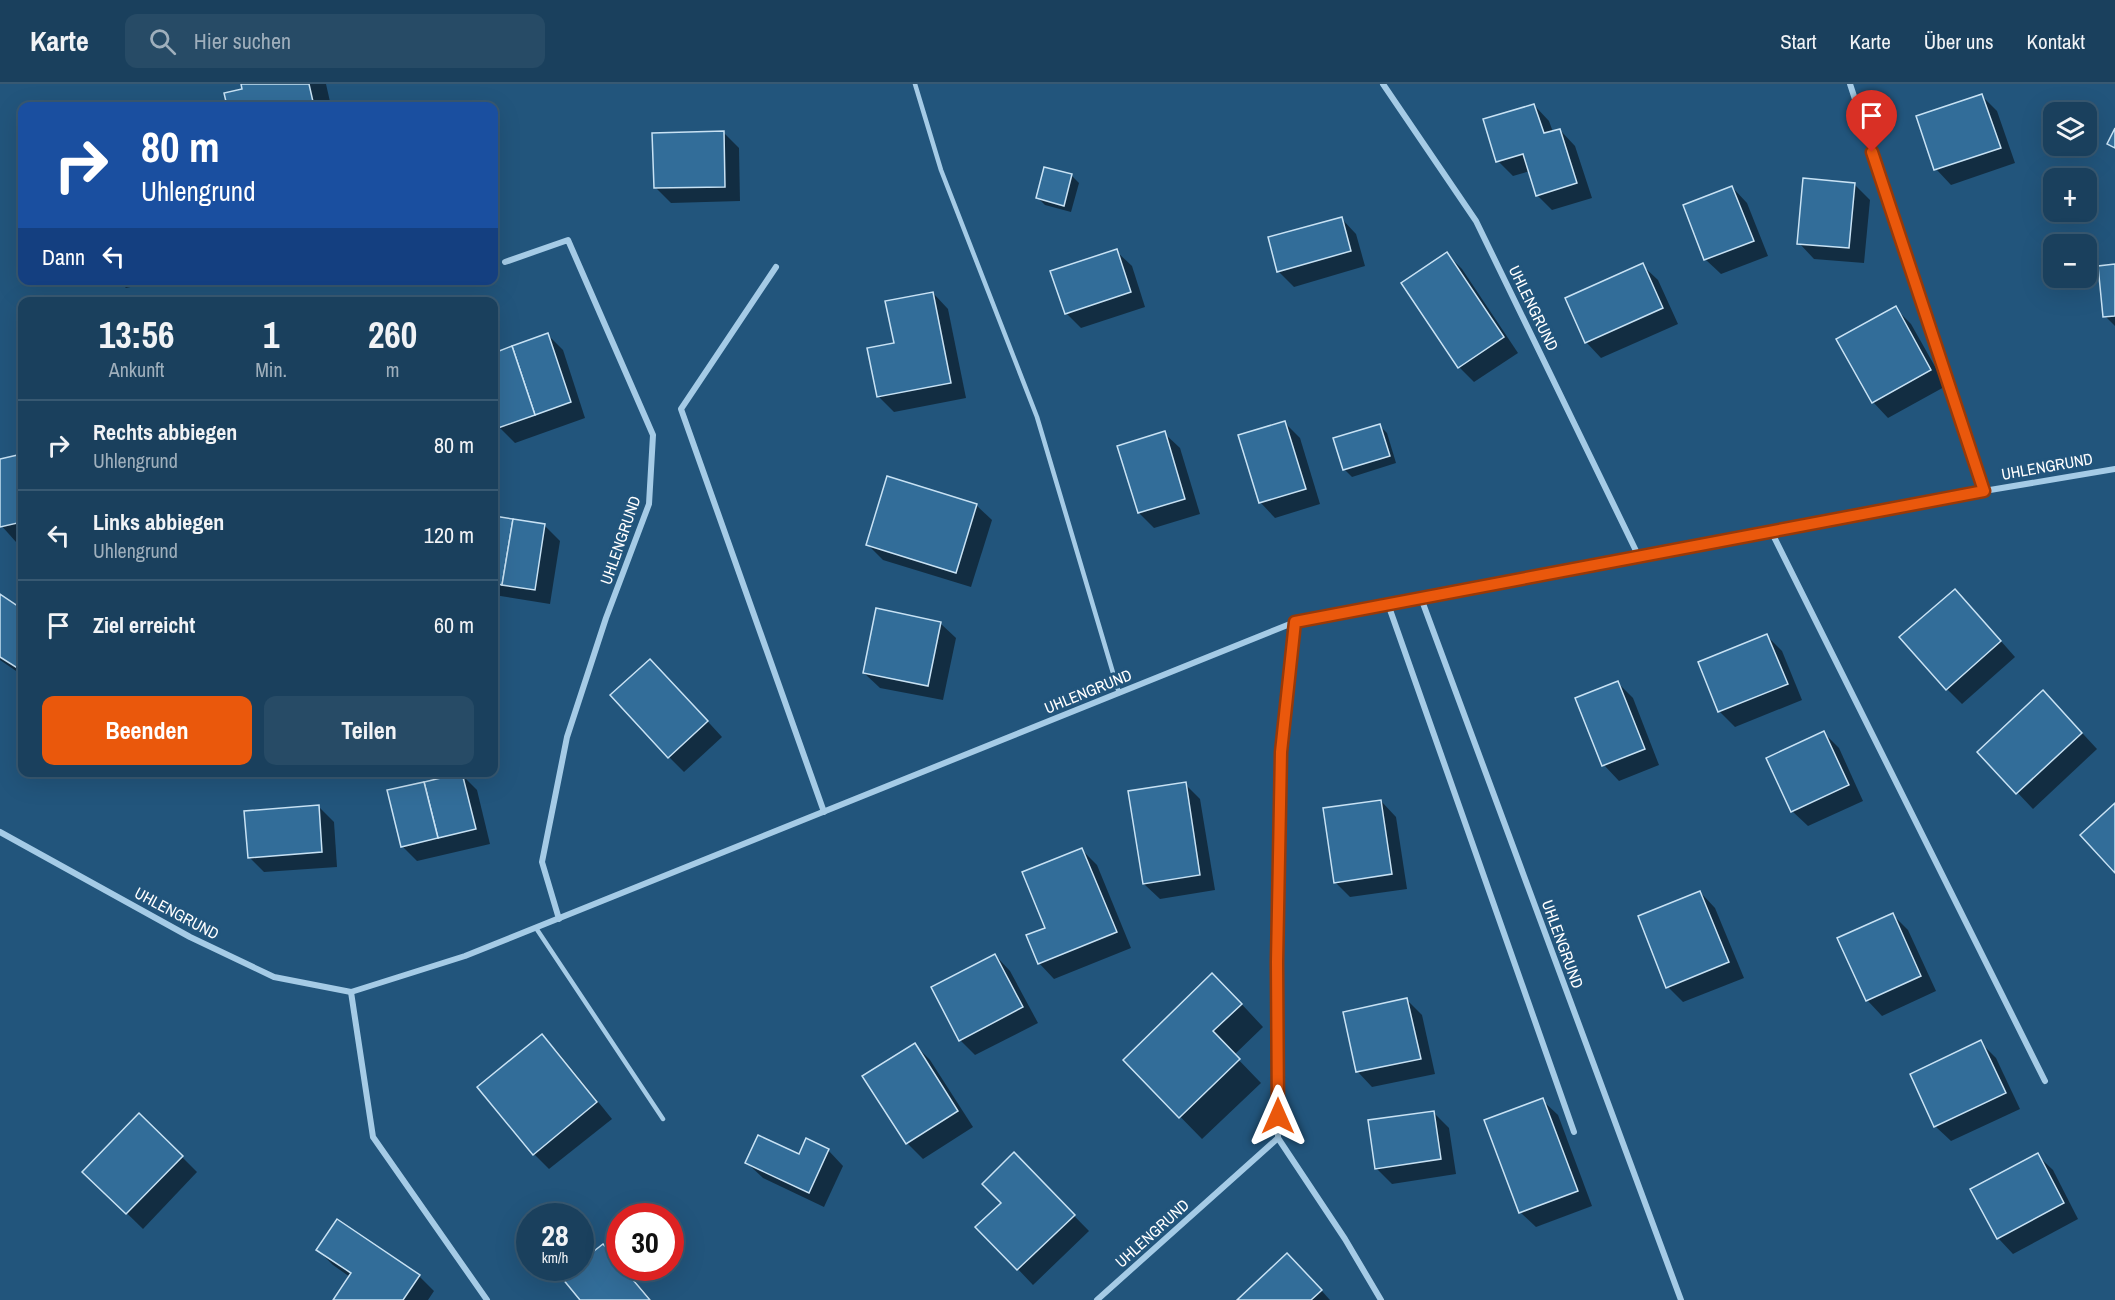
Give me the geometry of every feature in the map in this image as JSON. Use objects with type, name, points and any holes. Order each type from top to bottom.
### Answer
[{"type":"street","name":"UHLENGRUND","points":[[1383,84],[1476,220],[1639,557]]},
{"type":"street","name":"UHLENGRUND","points":[[1850,84],[1984,491]]},
{"type":"street","name":"UHLENGRUND","points":[[505,262],[568,240],[653,435],[649,504],[606,618],[567,737],[542,862],[559,919]]},
{"type":"street","points":[[776,267],[681,409],[824,812]]},
{"type":"street","name":"UHLENGRUND","points":[[0,832],[190,937],[274,977],[351,992],[465,957],[1295,622],[1984,491],[2115,469]]},
{"type":"street","points":[[1771,531],[2044,1081]]},
{"type":"street","name":"UHLENGRUND","points":[[1421,598],[1681,1300]]},
{"type":"street","points":[[1388,604],[1575,1132]]},
{"type":"street","points":[[1295,622],[1281,752],[1277,962],[1278,1138],[1345,1239],[1381,1300]]},
{"type":"street","points":[[351,992],[373,1137],[487,1300]]},
{"type":"street","name":"UHLENGRUND","points":[[1097,1300],[1278,1138]]},
{"type":"lane","points":[[915,84],[942,170],[1037,417],[1119,693]]},
{"type":"lane","points":[[536,928],[663,1119]]},
{"type":"building","points":[[241,84],[309,84],[313,102],[226,102],[224,93],[242,89]]},
{"type":"building","points":[[1982,94],[2001,148],[1934,170],[1916,116]]},
{"type":"building","points":[[1534,104],[1544,133],[1560,129],[1577,183],[1536,196],[1523,154],[1496,162],[1483,119]]},
{"type":"building","points":[[2115,128],[2115,148],[2107,144]]},
{"type":"building","points":[[724,131],[725,187],[654,188],[652,133]]},
{"type":"building","points":[[1044,167],[1072,174],[1064,206],[1036,198]]},
{"type":"building","points":[[1803,178],[1855,183],[1849,248],[1797,244]]},
{"type":"building","points":[[1732,186],[1754,241],[1704,260],[1683,205]]},
{"type":"building","points":[[1342,217],[1351,251],[1277,272],[1268,237]]},
{"type":"building","points":[[1117,249],[1131,292],[1065,314],[1050,271]]},
{"type":"building","points":[[1447,252],[1504,337],[1458,368],[1401,283]]},
{"type":"building","points":[[1643,263],[1663,308],[1585,343],[1565,298]]},
{"type":"building","points":[[2115,264],[2115,316],[2103,317],[2098,266]]},
{"type":"building","points":[[933,292],[951,383],[877,397],[867,348],[894,343],[885,301]]},
{"type":"building","points":[[1896,306],[1931,370],[1872,403],[1836,339]]},
{"type":"building","points":[[548,333],[571,402],[535,415],[512,346]]},
{"type":"building","points":[[512,346],[535,415],[498,428],[498,351]]},
{"type":"building","points":[[1285,421],[1306,489],[1259,503],[1238,435]]},
{"type":"building","points":[[1380,424],[1390,456],[1343,470],[1333,438]]},
{"type":"building","points":[[1165,431],[1185,499],[1138,513],[1117,446]]},
{"type":"building","points":[[18,455],[18,523],[0,527],[0,459]]},
{"type":"building","points":[[887,476],[977,504],[956,573],[866,545]]},
{"type":"building","points":[[498,517],[513,519],[502,585],[498,584]]},
{"type":"building","points":[[513,519],[545,524],[535,590],[502,585]]},
{"type":"building","points":[[1955,589],[2001,641],[1946,690],[1899,637]]},
{"type":"building","points":[[0,594],[18,606],[18,668],[0,657]]},
{"type":"building","points":[[876,608],[941,622],[928,686],[863,673]]},
{"type":"building","points":[[1767,634],[1788,684],[1718,712],[1698,662]]},
{"type":"building","points":[[650,659],[708,721],[668,758],[610,695]]},
{"type":"building","points":[[1618,681],[1645,749],[1602,766],[1575,698]]},
{"type":"building","points":[[2043,690],[2082,733],[2016,794],[1977,752]]},
{"type":"building","points":[[1824,731],[1849,785],[1791,812],[1766,758]]},
{"type":"building","points":[[445,777],[463,777],[476,829],[438,838],[424,782]]},
{"type":"building","points":[[424,782],[438,838],[401,847],[387,790]]},
{"type":"building","points":[[1186,782],[1200,875],[1143,884],[1128,791]]},
{"type":"building","points":[[1381,800],[1392,874],[1334,883],[1323,808]]},
{"type":"building","points":[[2115,803],[2115,873],[2080,835]]},
{"type":"building","points":[[319,805],[322,852],[248,858],[244,811]]},
{"type":"building","points":[[1082,848],[1117,932],[1038,964],[1026,935],[1045,928],[1022,872]]},
{"type":"building","points":[[1700,891],[1729,962],[1666,988],[1638,916]]},
{"type":"building","points":[[1893,913],[1921,976],[1866,1001],[1837,938]]},
{"type":"building","points":[[995,954],[1023,1007],[959,1041],[931,987]]},
{"type":"building","points":[[1212,973],[1242,1004],[1213,1031],[1240,1059],[1179,1118],[1123,1060]]},
{"type":"building","points":[[1407,998],[1421,1059],[1356,1072],[1343,1012]]},
{"type":"building","points":[[542,1034],[597,1102],[533,1155],[477,1087]]},
{"type":"building","points":[[1981,1040],[2006,1093],[1934,1127],[1910,1074]]},
{"type":"building","points":[[915,1043],[958,1111],[906,1144],[862,1076]]},
{"type":"building","points":[[1543,1098],[1578,1191],[1519,1213],[1484,1120]]},
{"type":"building","points":[[1434,1111],[1441,1159],[1375,1169],[1368,1120]]},
{"type":"building","points":[[139,1113],[183,1156],[126,1214],[82,1172]]},
{"type":"building","points":[[758,1135],[799,1154],[806,1138],[829,1149],[809,1193],[745,1163]]},
{"type":"building","points":[[1014,1152],[1075,1215],[1017,1270],[975,1227],[1001,1203],[982,1184]]},
{"type":"building","points":[[2038,1153],[2064,1203],[1997,1239],[1970,1189]]},
{"type":"building","points":[[337,1219],[420,1275],[403,1300],[333,1300],[351,1273],[316,1250]]},
{"type":"building","points":[[603,1244],[606,1247],[606,1281],[634,1281],[650,1300],[580,1300],[564,1281],[594,1281],[594,1251]]},
{"type":"building","points":[[1287,1253],[1322,1290],[1311,1300],[1237,1300]]},
{"type":"route","points":[[1278,1116],[1277,962],[1281,752],[1295,622],[1984,491],[1872,152]]}]
